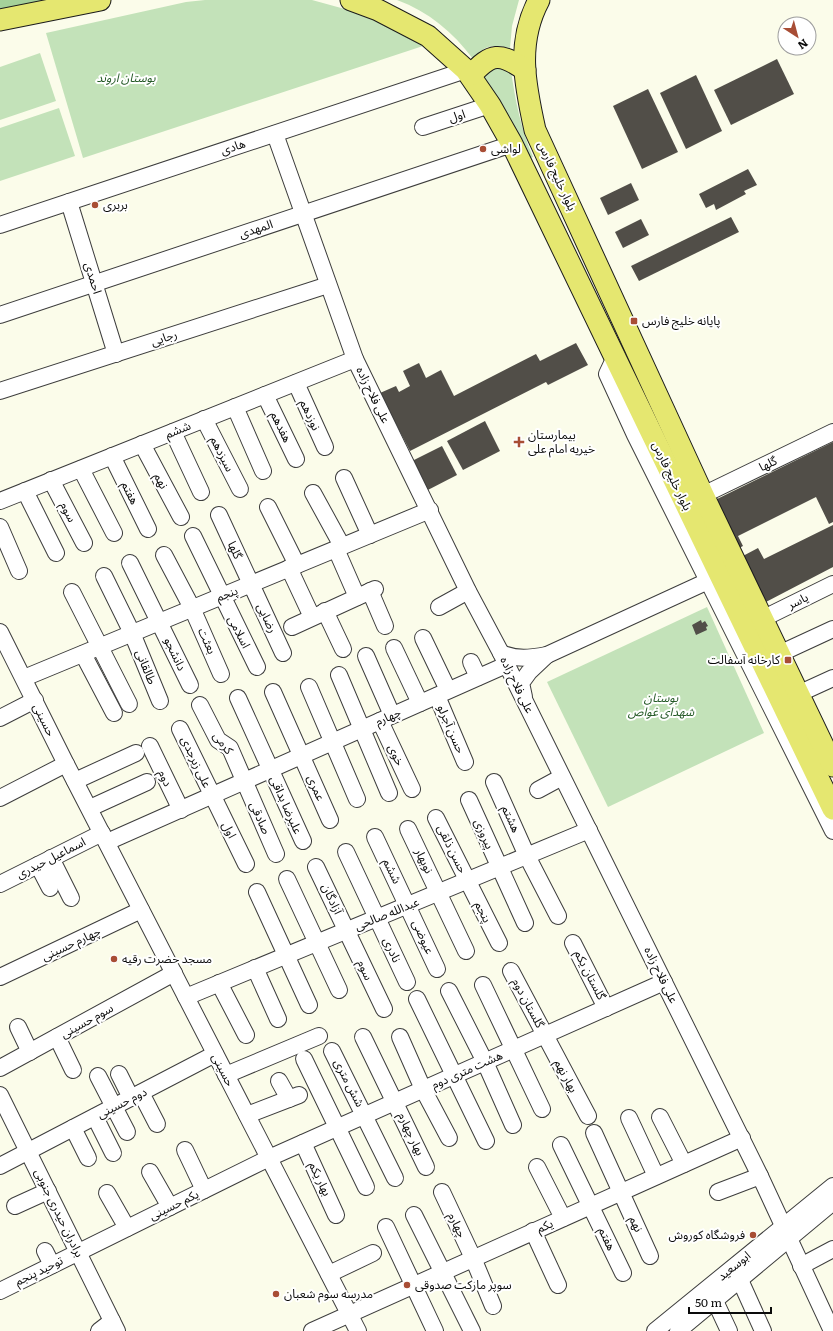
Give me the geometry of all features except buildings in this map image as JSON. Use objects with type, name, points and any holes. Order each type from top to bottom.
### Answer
[{"type":"main road","points":[[0,20],[100,0]]},
{"type":"main road","name":"بلوار خلیج فارس","points":[[351,0],[378,10],[428,36],[469,72],[490,105],[512,144],[833,808]]},
{"type":"main road","name":"بلوار خلیج فارس","points":[[539,0],[525,35],[525,83],[535,130],[703,495],[798,694],[831,755]]},
{"type":"main road","points":[[469,72],[489,58],[503,57],[524,70]]},
{"type":"street","name":"هادی","points":[[0,225],[274,134],[469,72]]},
{"type":"street","name":"اول","points":[[423,127],[490,105]]},
{"type":"street","name":"علی فلاح زاده","points":[[274,134],[355,359],[430,510],[468,591],[504,659],[742,1138],[786,1233],[830,1321]]},
{"type":"street","name":"المهدی","points":[[0,315],[512,144]]},
{"type":"street","name":"احمدی","points":[[69,202],[116,354]]},
{"type":"street","name":"رجایی","points":[[0,391],[328,285]]},
{"type":"street","points":[[615,357],[607,374],[708,581],[833,831]]},
{"type":"street","name":"ششم","points":[[0,501],[355,359]]},
{"type":"street","name":"نوزدهم","points":[[296,383],[325,447]]},
{"type":"street","name":"هفدهم","points":[[265,395],[296,459]]},
{"type":"street","points":[[235,407],[263,471]]},
{"type":"street","name":"سیزدهم","points":[[204,420],[240,489]]},
{"type":"street","points":[[173,432],[202,492]]},
{"type":"street","name":"گلها","points":[[703,495],[833,432]]},
{"type":"street","name":"نهم","points":[[142,444],[181,517]]},
{"type":"street","name":"هفتم","points":[[112,456],[148,529]]},
{"type":"street","points":[[81,469],[114,533]]},
{"type":"street","points":[[344,478],[370,535]]},
{"type":"street","name":"سوم","points":[[51,480],[84,543]]},
{"type":"street","points":[[25,491],[56,553]]},
{"type":"street","points":[[313,493],[339,548],[367,592],[385,626]]},
{"type":"street","points":[[268,507],[293,567],[318,614],[343,649]]},
{"type":"street","name":"پنجم","points":[[24,678],[430,510]]},
{"type":"street","name":"گلها","points":[[219,515],[251,584]]},
{"type":"street","points":[[0,527],[19,571]]},
{"type":"street","name":"اسلامی","points":[[193,536],[257,667]]},
{"type":"street","name":"بعثت","points":[[164,555],[192,608],[221,674]]},
{"type":"street","name":"دانشجو","points":[[130,563],[190,685]]},
{"type":"street","name":"طالقانی","points":[[104,576],[132,633],[160,701]]},
{"type":"street","points":[[525,702],[522,683],[529,672],[547,655],[708,581]]},
{"type":"street","name":"رضایی","points":[[251,584],[284,653]]},
{"type":"street","name":"یاسر","points":[[762,619],[833,584]]},
{"type":"street","points":[[439,606],[468,591]]},
{"type":"street","points":[[72,592],[101,646],[129,704]]},
{"type":"street","points":[[292,627],[367,592]]},
{"type":"street","points":[[779,654],[833,629]]},
{"type":"street","name":"حسینی","points":[[0,632],[66,764],[105,837],[358,1331]]},
{"type":"street","points":[[423,638],[443,693]]},
{"type":"street","points":[[394,648],[420,703]]},
{"type":"street","points":[[83,654],[114,713]]},
{"type":"street","points":[[504,659],[547,655]]},
{"type":"street","name":"خوی","points":[[366,656],[386,718],[412,789]]},
{"type":"street","name":"چهارم","points":[[105,837],[180,810],[302,756],[478,677],[504,659]]},
{"type":"street","points":[[471,662],[478,677]]},
{"type":"street","points":[[338,675],[389,793]]},
{"type":"street","points":[[798,694],[833,678]]},
{"type":"street","points":[[309,687],[357,799]]},
{"type":"street","name":"عمری","points":[[273,692],[330,820]]},
{"type":"street","name":"حسن آجرلو","points":[[443,693],[458,757]]},
{"type":"street","points":[[238,698],[270,770]]},
{"type":"street","points":[[0,718],[35,700]]},
{"type":"street","name":"کرمی","points":[[200,705],[218,740],[230,748],[244,781]]},
{"type":"street","name":"علی زبرجدی","points":[[180,729],[212,796]]},
{"type":"street","name":"دوم","points":[[75,781],[143,749],[180,810]]},
{"type":"street","points":[[0,798],[66,764]]},
{"type":"street","name":"علیرضا بداقی","points":[[270,770],[303,841]]},
{"type":"street","points":[[538,790],[562,777]]},
{"type":"street","name":"صادقی","points":[[244,781],[276,854]]},
{"type":"street","points":[[90,808],[147,782]]},
{"type":"street","name":"هشتم","points":[[494,782],[527,856],[558,916]]},
{"type":"street","name":"اول","points":[[212,796],[246,864]]},
{"type":"street","name":"پیروزی","points":[[469,800],[498,868],[525,922]]},
{"type":"street","name":"حسن ذلقی","points":[[436,818],[467,880]]},
{"type":"street","name":"نوبهار","points":[[408,829],[466,951]]},
{"type":"street","name":"عبدالله صالحی","points":[[186,997],[589,830]]},
{"type":"street","name":"اسماعیل حیدری","points":[[0,884],[44,861],[105,837]]},
{"type":"street","name":"ششم","points":[[375,837],[408,905]]},
{"type":"street","name":"نادری","points":[[346,852],[407,982]]},
{"type":"street","points":[[44,861],[50,888]]},
{"type":"street","points":[[44,861],[70,898]]},
{"type":"street","name":"آزادگان","points":[[316,867],[347,930]]},
{"type":"street","points":[[286,880],[339,990]]},
{"type":"street","name":"پنجم","points":[[467,880],[499,943]]},
{"type":"street","points":[[257,892],[309,1005]]},
{"type":"street","name":"عیوضی","points":[[408,905],[437,969]]},
{"type":"street","name":"چهارم حسینی","points":[[0,977],[142,910]]},
{"type":"street","name":"سوم","points":[[347,930],[384,1010]]},
{"type":"street","name":"گلستان یکم","points":[[573,943],[606,1008]]},
{"type":"street","points":[[255,968],[278,1019]]},
{"type":"street","name":"گلستان دوم","points":[[511,971],[544,1035]]},
{"type":"street","name":"سوم حسینی","points":[[0,1068],[174,973]]},
{"type":"street","name":"هشت متری دوم","points":[[269,1158],[664,982]]},
{"type":"street","points":[[219,983],[246,1036]]},
{"type":"street","points":[[484,985],[542,1109]]},
{"type":"street","points":[[449,991],[485,1062],[513,1125]]},
{"type":"street","points":[[417,999],[486,1141]]},
{"type":"street","points":[[18,1026],[30,1052]]},
{"type":"street","name":"بهار نهم","points":[[544,1035],[588,1116]]},
{"type":"street","points":[[226,1075],[319,1036]]},
{"type":"street","name":"بهار چهارم","points":[[363,1036],[426,1167]]},
{"type":"street","points":[[57,1037],[73,1070]]},
{"type":"street","points":[[400,1037],[423,1089],[448,1138]]},
{"type":"street","name":"شش متری","points":[[332,1051],[395,1178]]},
{"type":"street","name":"دوم حسینی","points":[[0,1166],[215,1054]]},
{"type":"street","points":[[304,1059],[366,1187]]},
{"type":"street","points":[[119,1074],[157,1124]]},
{"type":"street","points":[[98,1076],[127,1132]]},
{"type":"street","points":[[247,1115],[294,1097],[279,1081]]},
{"type":"street","name":"برادران حیدری جنوبی","points":[[0,1095],[114,1326]]},
{"type":"street","points":[[95,1116],[113,1153]]},
{"type":"street","points":[[660,1117],[684,1164]]},
{"type":"street","points":[[629,1118],[656,1176]]},
{"type":"street","points":[[73,1128],[88,1158]]},
{"type":"street","points":[[594,1133],[621,1192]]},
{"type":"street","name":"یکم","points":[[312,1331],[349,1313],[742,1138]]},
{"type":"street","name":"بهار یکم","points":[[303,1143],[336,1215]]},
{"type":"street","points":[[562,1145],[591,1205]]},
{"type":"street","points":[[185,1150],[204,1190]]},
{"type":"street","name":"یکم حسینی","points":[[78,1252],[269,1158]]},
{"type":"street","points":[[537,1167],[563,1218]]},
{"type":"street","points":[[150,1172],[170,1207]]},
{"type":"street","points":[[718,1192],[760,1176]]},
{"type":"street","name":"ابوسعید","points":[[686,1328],[740,1280],[833,1186]]},
{"type":"street","points":[[15,1206],[48,1191]]},
{"type":"street","name":"چهارم","points":[[442,1192],[473,1258]]},
{"type":"street","name":"نهم","points":[[621,1192],[650,1256]]},
{"type":"street","points":[[107,1193],[127,1228]]},
{"type":"street","name":"ابوسعید","points":[[654,1331],[786,1233],[833,1202]]},
{"type":"street","name":"هفتم","points":[[591,1205],[623,1273]]},
{"type":"street","points":[[414,1215],[444,1271],[472,1331]]},
{"type":"street","points":[[386,1227],[435,1331]]},
{"type":"street","points":[[534,1231],[558,1285]]},
{"type":"street","points":[[802,1266],[833,1249]]},
{"type":"street","name":"توحید پنجم","points":[[2,1286],[48,1258],[78,1252]]},
{"type":"street","points":[[329,1274],[373,1254]]},
{"type":"street","points":[[473,1258],[493,1306]]},
{"type":"street","points":[[740,1280],[763,1331]]},
{"type":"street","points":[[715,1301],[729,1331]]},
{"type":"street","points":[[99,1331],[114,1326]]},
{"type":"green space","points":[[0,0],[61,0],[0,12]]},
{"type":"green space","name":"بوستان اروند","points":[[205,0],[312,0],[363,14],[423,46],[83,158],[46,33],[186,2]]},
{"type":"green space","points":[[397,0],[519,0],[512,26],[510,48],[494,46],[485,48],[473,59],[457,40],[440,24],[420,10]]},
{"type":"green space","points":[[40,53],[56,101],[0,120],[0,67]]},
{"type":"green space","points":[[490,64],[511,70],[519,114],[533,157],[528,159],[483,75]]},
{"type":"green space","points":[[59,108],[75,156],[0,181],[0,128]]},
{"type":"green space","name":"بوستان شهدای غواص","points":[[707,607],[764,733],[608,807],[547,682]]},
{"type":"place","name":"لواشی","points":[[483,149]]},
{"type":"place","name":"بربری","points":[[95,205]]},
{"type":"place","name":"پایانه خلیج فارس","points":[[634,321]]},
{"type":"place","name":"بیمارستان خیریه امام علی","points":[[519,442]]},
{"type":"place","name":"کارخانه آسفالت","points":[[788,660]]},
{"type":"place","name":"مسجد حضرت رقیه","points":[[114,959]]},
{"type":"place","name":"فروشگاه کوروش","points":[[753,1235]]},
{"type":"place","name":"سوپر مارکت صدوقی","points":[[407,1285]]},
{"type":"place","name":"مدرسه سوم شعبان","points":[[276,1294]]}]
